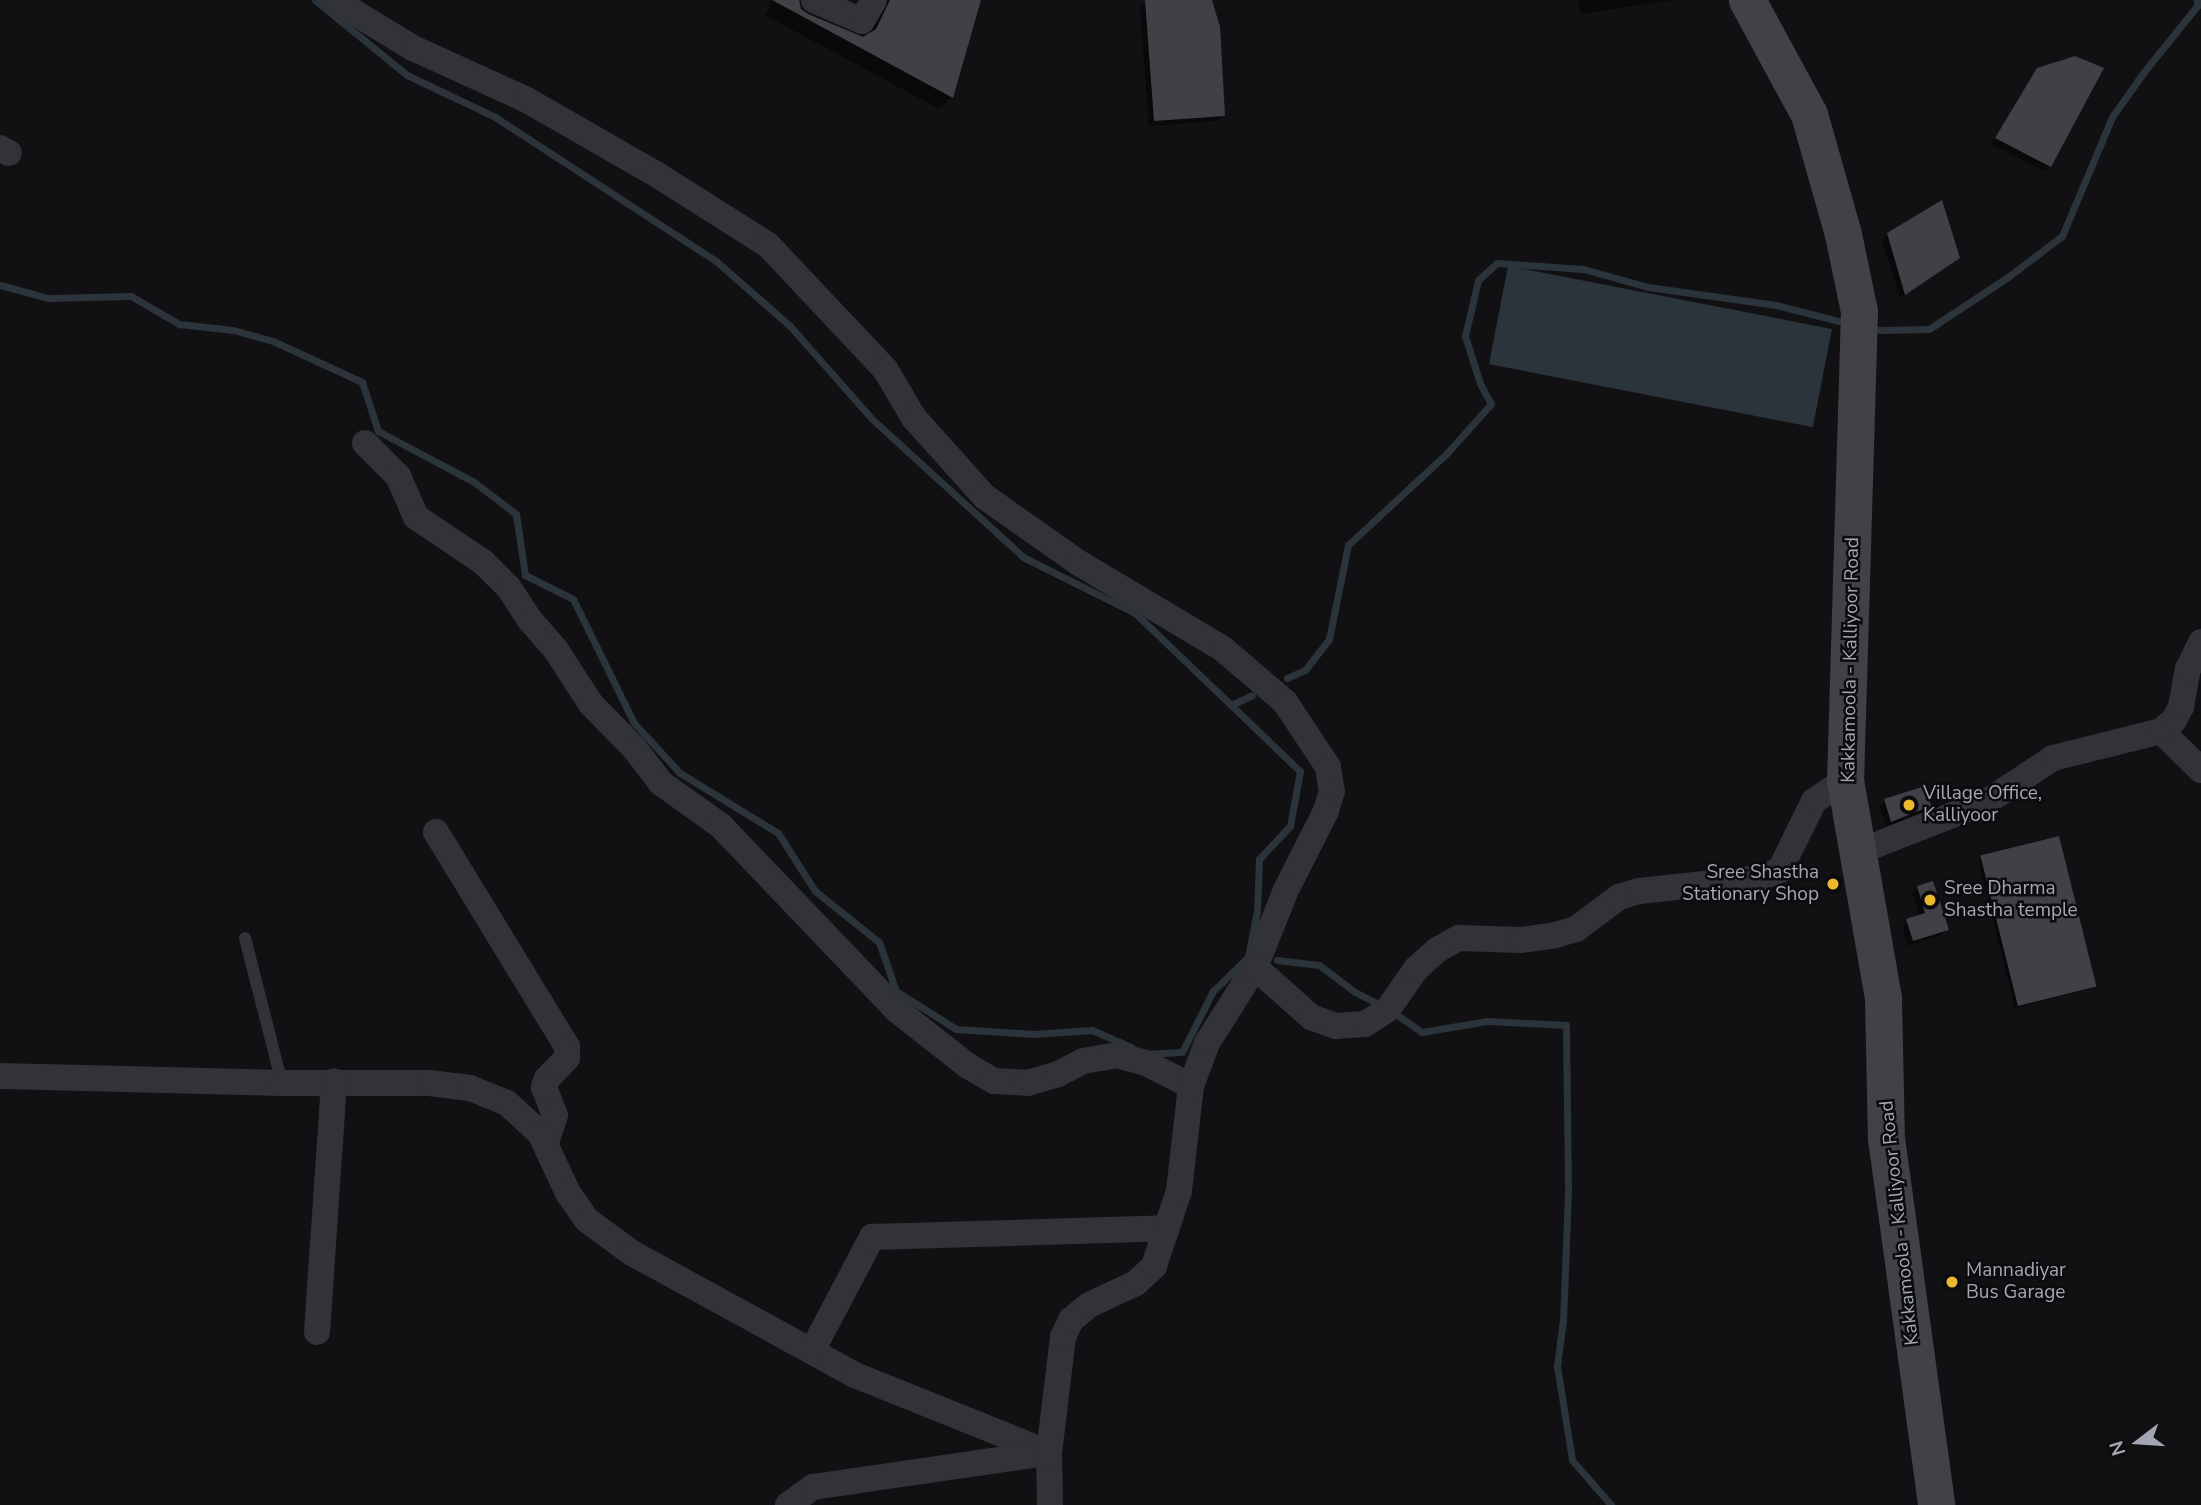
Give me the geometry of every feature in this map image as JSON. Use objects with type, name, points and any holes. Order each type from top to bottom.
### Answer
[{"type":"main road","name":"Kakkamoola - Kalliyoor Road","points":[[1747,0],[1809,114],[1843,234],[1859,311],[1845,780],[1883,998],[1886,1138],[1936,1505]]},
{"type":"street","points":[[334,0],[413,48],[527,100],[659,176],[768,245],[885,369],[914,418],[985,497],[1079,563],[1223,649],[1285,702],[1318,747],[1328,766],[1332,791],[1326,811],[1286,890],[1255,967],[1207,1043],[1191,1086],[1179,1191],[1154,1266],[1136,1283],[1089,1305],[1071,1320],[1063,1337],[1049,1453],[1050,1505]]},
{"type":"street","points":[[814,0],[862,21],[874,0]]},
{"type":"street","points":[[365,443],[398,476],[416,517],[483,562],[509,588],[530,620],[556,650],[591,704],[635,750],[661,783],[722,826],[898,1011],[968,1066],[993,1081],[1027,1083],[1058,1074],[1083,1061],[1116,1055],[1146,1063],[1191,1086]]},
{"type":"street","points":[[1858,852],[1988,801],[2053,758],[2161,731],[2174,720],[2181,708],[2188,669],[2201,642]]},
{"type":"street","points":[[2161,731],[2201,770]]},
{"type":"street","points":[[1255,967],[1311,1017],[1336,1026],[1365,1024],[1388,1009],[1416,969],[1437,950],[1458,938],[1521,940],[1555,935],[1576,929],[1619,897],[1639,891],[1760,878],[1780,870],[1814,801],[1845,780]]},
{"type":"street","points":[[436,832],[567,1047],[568,1058],[547,1079],[544,1087],[555,1115],[546,1142]]},
{"type":"street","points":[[0,1076],[282,1083],[429,1083],[471,1088],[507,1103],[540,1133],[568,1193],[587,1220],[632,1253],[855,1374],[1049,1453]]},
{"type":"street","points":[[317,1332],[334,1082]]},
{"type":"street","points":[[813,1349],[872,1237],[1167,1228]]},
{"type":"street","points":[[788,1505],[813,1487],[1049,1453]]},
{"type":"lane","points":[[245,938],[282,1083]]},
{"type":"shaded area","points":[[1508,266],[1832,329],[1813,427],[1489,364]]},
{"type":"building","points":[[772,0],[799,0],[801,9],[808,14],[863,37],[876,29],[890,0],[981,0],[953,98]]},
{"type":"building","points":[[1145,0],[1212,0],[1220,27],[1225,116],[1154,121]]},
{"type":"building","points":[[2075,56],[2104,68],[2051,167],[1995,138],[2037,68]]},
{"type":"building","points":[[1942,200],[1960,258],[1905,295],[1887,233]]},
{"type":"building","name":"Village Office, Kalliyoor","points":[[1925,786],[1931,806],[1891,822],[1884,799]]},
{"type":"building","points":[[2059,836],[2096,986],[2018,1006],[1980,856]]},
{"type":"building","name":"Sree Dharma Shastha temple","points":[[1933,881],[1949,930],[1913,941],[1906,919],[1925,913],[1917,886]]},
{"type":"waterway","points":[[315,0],[407,75],[495,117],[716,261],[790,326],[871,418],[1023,557],[1135,613],[1300,771],[1290,826],[1259,859],[1257,911],[1248,957],[1213,991],[1182,1052],[1149,1054]]},
{"type":"waterway","points":[[1879,330],[1929,329],[2008,277],[2062,236],[2112,117],[2143,73],[2197,6],[2197,0]]},
{"type":"waterway","points":[[1287,678],[1305,670],[1329,639],[1348,545],[1447,453],[1491,404],[1480,383],[1465,336],[1478,280],[1497,263],[1583,269],[1648,287],[1776,305],[1839,321]]},
{"type":"waterway","points":[[0,285],[48,298],[131,296],[179,324],[233,330],[273,341],[362,382],[378,431],[474,482],[516,514],[525,575],[573,599],[634,723],[680,773],[778,833],[815,891],[879,942],[896,991],[956,1029],[1033,1034],[1092,1030],[1131,1047]]},
{"type":"waterway","points":[[1231,705],[1252,695]]},
{"type":"waterway","points":[[1277,960],[1319,965],[1355,992],[1382,1006]]},
{"type":"waterway","points":[[1393,1012],[1422,1032],[1487,1021],[1566,1025],[1568,1192],[1563,1320],[1557,1366],[1572,1460],[1611,1505]]},
{"type":"place","name":"Village Office, Kalliyoor","points":[[1909,805]]},
{"type":"place","name":"Sree Shastha Stationary Shop","points":[[1833,884]]},
{"type":"place","name":"Sree Dharma Shastha temple","points":[[1930,900]]},
{"type":"place","name":"Mannadiyar Bus Garage","points":[[1952,1282]]}]
